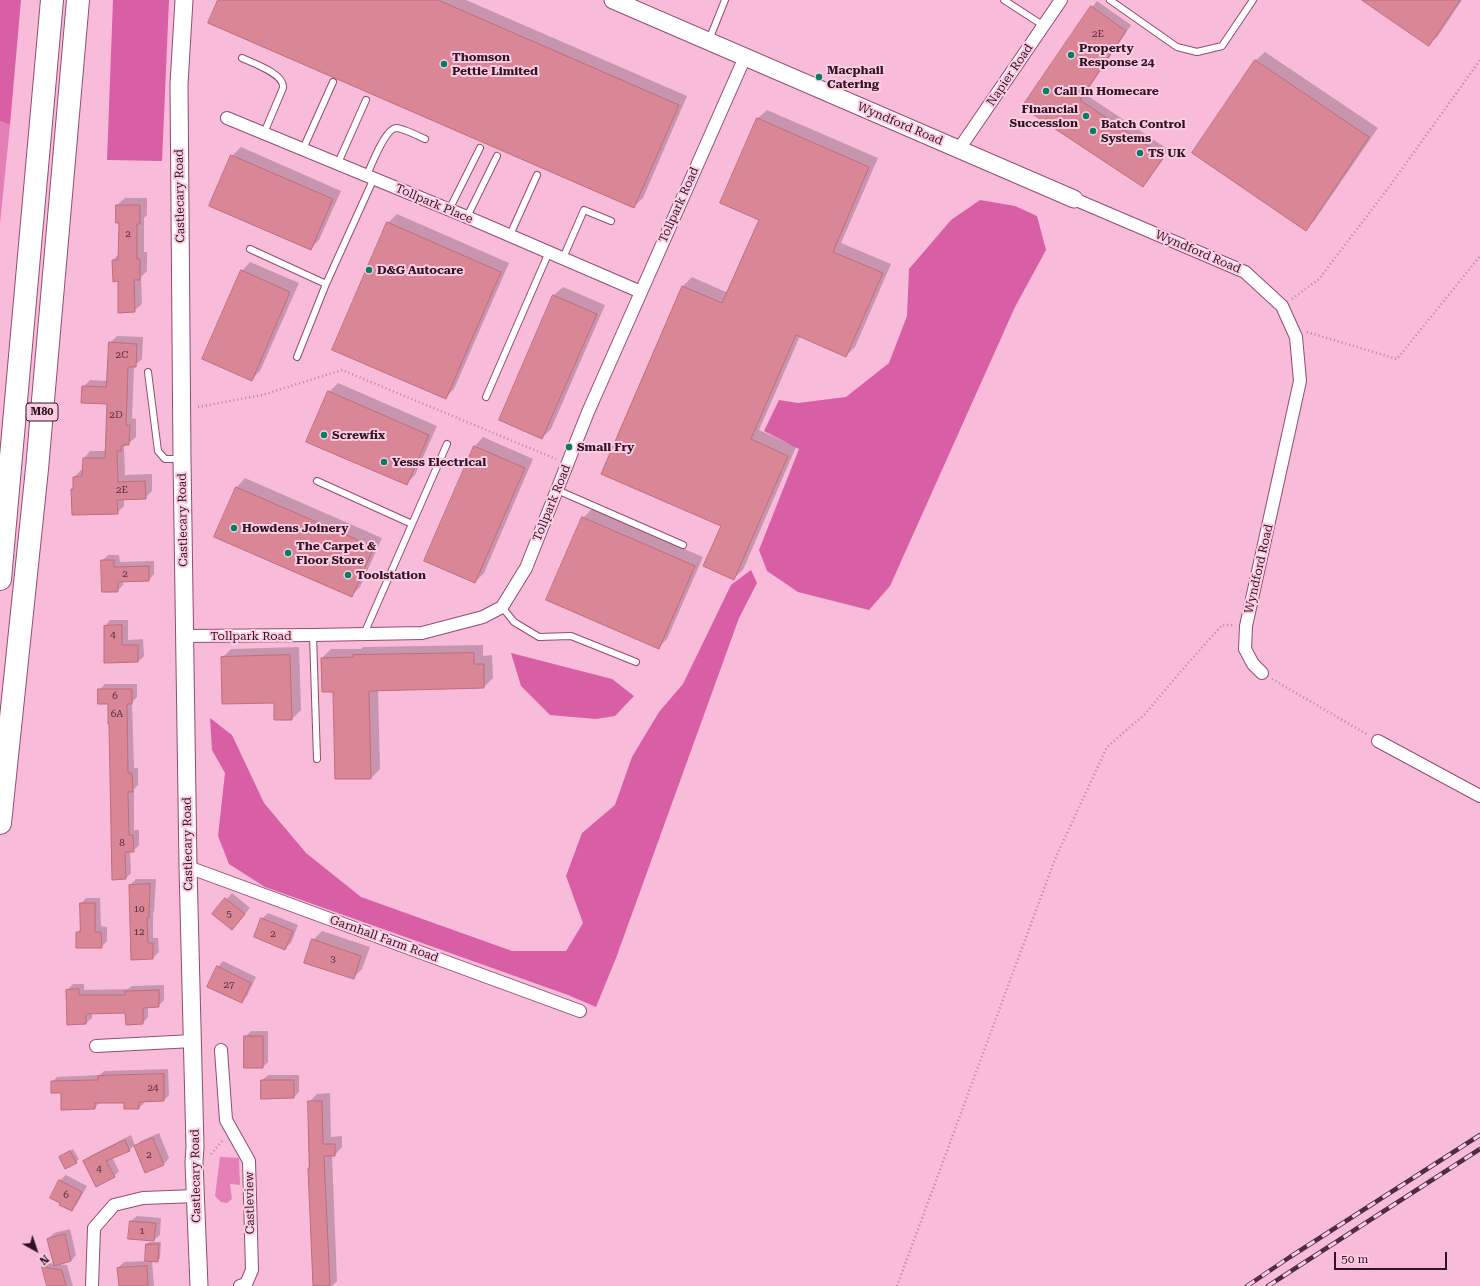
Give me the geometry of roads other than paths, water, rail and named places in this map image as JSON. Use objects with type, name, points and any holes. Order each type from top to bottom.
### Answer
[{"type":"highway","name":"M80","points":[[0,579],[52,0]]},
{"type":"highway","name":"M80","points":[[0,824],[38,468],[78,0]]},
{"type":"main road","name":"Castlecary Road","points":[[184,0],[179,84],[182,459],[188,867],[199,1286]]},
{"type":"main road","name":"Wyndford Road","points":[[613,0],[1074,199]]},
{"type":"street","name":"Napier Road","points":[[959,150],[1062,0]]},
{"type":"street","name":"Tollpark Road","points":[[185,636],[422,633],[482,617],[502,607],[526,568],[588,412],[744,57]]},
{"type":"street","name":"Tollpark Place","points":[[227,118],[510,235],[641,292]]},
{"type":"street","name":"Wyndford Road","points":[[1074,199],[1245,272],[1282,306],[1296,337],[1300,382],[1246,626],[1245,649],[1253,664],[1262,673]]},
{"type":"street","points":[[1378,741],[1480,796]]},
{"type":"street","name":"Garnhall Farm Road","points":[[188,867],[580,1011]]},
{"type":"street","points":[[96,1046],[193,1041]]},
{"type":"street","name":"Castleview","points":[[221,1050],[226,1120],[249,1161],[252,1270],[246,1284],[240,1286]]},
{"type":"street","points":[[92,1286],[94,1228],[114,1205],[143,1198],[196,1196]]},
{"type":"lane","points":[[709,41],[725,0]]},
{"type":"lane","points":[[1004,0],[1044,26]]},
{"type":"lane","points":[[1110,0],[1177,47],[1197,52],[1222,46],[1253,0]]},
{"type":"lane","points":[[242,58],[277,75],[283,82],[283,88],[264,133]]},
{"type":"lane","points":[[303,149],[333,82]]},
{"type":"lane","points":[[338,163],[366,100]]},
{"type":"lane","points":[[298,357],[385,138],[392,129],[397,128],[425,139]]},
{"type":"lane","points":[[449,210],[480,148]]},
{"type":"lane","points":[[467,217],[497,156]]},
{"type":"lane","points":[[510,235],[537,175]]},
{"type":"lane","points":[[563,258],[584,210],[611,221]]},
{"type":"lane","points":[[250,249],[326,284]]},
{"type":"lane","points":[[486,396],[549,252]]},
{"type":"lane","points":[[148,372],[158,451],[165,458],[182,459]]},
{"type":"lane","points":[[364,634],[447,444]]},
{"type":"lane","points":[[317,481],[412,524]]},
{"type":"lane","points":[[557,490],[683,545]]},
{"type":"lane","points":[[502,607],[514,622],[539,637],[571,636],[636,662]]},
{"type":"lane","points":[[313,635],[317,759]]},
{"type":"railway","points":[[1247,1286],[1480,1135]]},
{"type":"railway","points":[[1268,1286],[1480,1149]]},
{"type":"place","name":"Property Response 24","points":[[1071,55]]},
{"type":"place","name":"Thomson Pettie Limited","points":[[444,64]]},
{"type":"place","name":"Macphail Catering","points":[[819,77]]},
{"type":"place","name":"Call In Homecare","points":[[1046,91]]},
{"type":"place","name":"Financial Succession","points":[[1086,116]]},
{"type":"place","name":"Batch Control Systems","points":[[1093,131]]},
{"type":"place","name":"TS UK","points":[[1140,153]]},
{"type":"place","name":"D&G Autocare","points":[[369,270]]},
{"type":"place","name":"Screwfix","points":[[324,435]]},
{"type":"place","name":"Small Fry","points":[[569,447]]},
{"type":"place","name":"Yesss Electrical","points":[[384,462]]},
{"type":"place","name":"Howdens Joinery","points":[[234,528]]},
{"type":"place","name":"The Carpet & Floor Store","points":[[288,553]]},
{"type":"place","name":"Toolstation","points":[[348,575]]}]
